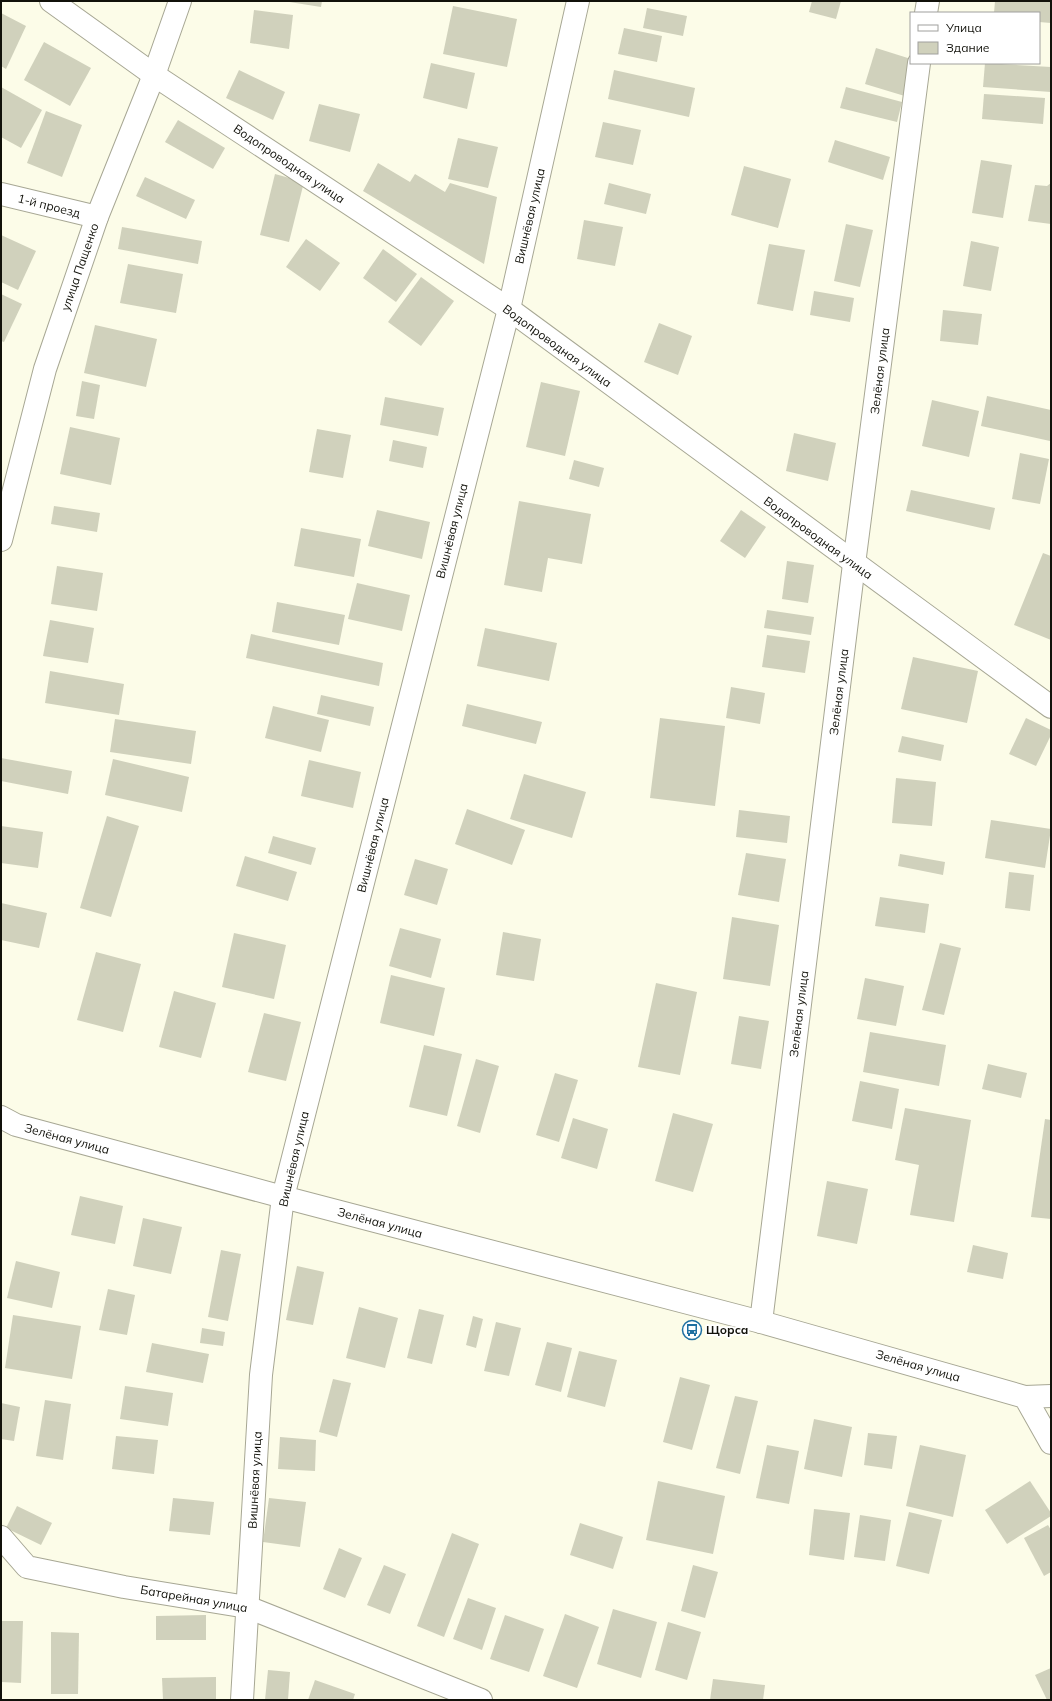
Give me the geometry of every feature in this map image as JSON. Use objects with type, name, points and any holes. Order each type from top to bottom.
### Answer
[{"type":"street","name":"Водопроводная улица","points":[[51,1],[154,75],[509,309],[854,564],[1051,707]]},
{"type":"street","name":"улица Пащенко","points":[[1,540],[45,369],[97,217],[154,75],[180,1]]},
{"type":"street","name":"Вишнёвая улица","points":[[242,1700],[261,1375],[283,1197],[509,309],[578,1]]},
{"type":"street","points":[[926,12],[928,1]]},
{"type":"street","name":"Зелёная улица","points":[[761,1322],[854,564],[920,64]]},
{"type":"street","name":"1-й проезд","points":[[1,194],[97,217]]},
{"type":"street","name":"Зелёная улица","points":[[1,1117],[16,1125],[283,1197],[761,1322],[1025,1397],[1051,1396]]},
{"type":"street","points":[[1025,1397],[1051,1443]]},
{"type":"street","name":"Батарейная улица","points":[[1,1537],[27,1567],[124,1587],[247,1607],[481,1700]]},
{"type":"building","points":[[283,1],[322,1],[321,7]]},
{"type":"building","points":[[812,1],[841,1],[836,19],[809,12]]},
{"type":"building","points":[[995,1],[1051,1],[1051,23],[1040,22],[1040,12],[994,12]]},
{"type":"building","points":[[453,6],[517,19],[507,67],[443,54]]},
{"type":"building","points":[[647,8],[687,16],[683,36],[643,28]]},
{"type":"building","points":[[254,10],[293,15],[289,49],[250,43]]},
{"type":"building","points":[[1,13],[26,26],[6,69],[1,66]]},
{"type":"building","points":[[624,28],[662,36],[657,62],[618,54]]},
{"type":"building","points":[[44,42],[91,68],[70,106],[24,80]]},
{"type":"building","points":[[876,48],[910,59],[908,97],[865,84]]},
{"type":"building","points":[[431,63],[475,73],[467,109],[423,98]]},
{"type":"building","points":[[985,64],[1051,67],[1051,92],[983,87]]},
{"type":"building","points":[[239,70],[285,92],[273,120],[226,98]]},
{"type":"building","points":[[614,70],[695,88],[689,117],[608,99]]},
{"type":"building","points":[[1,87],[42,110],[21,148],[1,137]]},
{"type":"building","points":[[846,87],[902,102],[897,122],[840,108]]},
{"type":"building","points":[[984,94],[1045,98],[1043,124],[982,119]]},
{"type":"building","points":[[319,104],[360,114],[350,152],[309,141]]},
{"type":"building","points":[[46,111],[82,125],[62,177],[27,163]]},
{"type":"building","points":[[178,120],[225,148],[213,169],[165,142]]},
{"type":"building","points":[[603,122],[641,130],[633,165],[595,157]]},
{"type":"building","points":[[458,138],[498,147],[488,188],[448,179]]},
{"type":"building","points":[[835,140],[890,157],[883,180],[828,162]]},
{"type":"building","points":[[981,160],[1012,165],[1003,218],[972,213]]},
{"type":"building","points":[[378,163],[410,182],[415,174],[445,192],[450,183],[497,197],[484,264],[363,191]]},
{"type":"building","points":[[744,166],[791,179],[778,228],[731,215]]},
{"type":"building","points":[[275,174],[304,182],[289,242],[260,235]]},
{"type":"building","points":[[145,177],[195,200],[186,219],[136,196]]},
{"type":"building","points":[[609,183],[651,194],[646,214],[604,204]]},
{"type":"building","points":[[1051,183],[1051,224],[1028,221],[1035,185],[1047,186]]},
{"type":"building","points":[[584,220],[623,227],[615,266],[577,259]]},
{"type":"building","points":[[846,224],[873,230],[860,287],[834,281]]},
{"type":"building","points":[[122,227],[202,241],[198,264],[118,249]]},
{"type":"building","points":[[1,235],[36,251],[18,290],[1,282]]},
{"type":"building","points":[[306,239],[340,263],[320,291],[286,267]]},
{"type":"building","points":[[971,241],[999,247],[991,291],[963,286]]},
{"type":"building","points":[[769,244],[805,250],[793,311],[757,304]]},
{"type":"building","points":[[383,249],[417,274],[396,302],[363,278]]},
{"type":"building","points":[[128,264],[183,274],[176,313],[120,303]]},
{"type":"building","points":[[421,277],[454,301],[421,346],[388,322]]},
{"type":"building","points":[[814,291],[854,298],[850,322],[810,315]]},
{"type":"building","points":[[1,294],[22,304],[4,342],[1,341]]},
{"type":"building","points":[[943,310],[982,314],[978,345],[940,341]]},
{"type":"building","points":[[659,323],[692,336],[678,375],[644,362]]},
{"type":"building","points":[[95,325],[157,339],[146,387],[84,373]]},
{"type":"building","points":[[82,381],[100,385],[94,419],[76,416]]},
{"type":"building","points":[[541,382],[580,391],[565,456],[526,447]]},
{"type":"building","points":[[987,396],[1051,410],[1050,441],[981,426]]},
{"type":"building","points":[[385,397],[444,408],[438,436],[380,425]]},
{"type":"building","points":[[932,400],[979,411],[969,457],[922,446]]},
{"type":"building","points":[[70,427],[120,438],[111,485],[60,474]]},
{"type":"building","points":[[317,429],[351,435],[343,478],[309,472]]},
{"type":"building","points":[[794,433],[836,443],[828,481],[786,471]]},
{"type":"building","points":[[393,440],[427,447],[423,468],[389,461]]},
{"type":"building","points":[[1020,453],[1049,459],[1040,504],[1012,499]]},
{"type":"building","points":[[574,460],[604,468],[599,487],[569,479]]},
{"type":"building","points":[[911,490],[995,508],[990,530],[906,511]]},
{"type":"building","points":[[519,501],[591,514],[582,564],[548,558],[542,592],[504,585]]},
{"type":"building","points":[[54,506],[100,513],[97,532],[51,524]]},
{"type":"building","points":[[377,510],[430,522],[422,559],[368,546]]},
{"type":"building","points":[[741,510],[766,527],[745,558],[720,541]]},
{"type":"building","points":[[301,528],[361,539],[354,577],[294,566]]},
{"type":"building","points":[[1043,553],[1051,556],[1051,640],[1014,625]]},
{"type":"building","points":[[787,561],[814,565],[808,603],[782,599]]},
{"type":"building","points":[[57,566],[103,573],[97,611],[51,604]]},
{"type":"building","points":[[357,583],[410,595],[402,631],[348,619]]},
{"type":"building","points":[[277,602],[345,615],[339,645],[272,632]]},
{"type":"building","points":[[767,610],[814,617],[811,635],[764,628]]},
{"type":"building","points":[[50,620],[94,628],[88,663],[43,656]]},
{"type":"building","points":[[485,628],[557,643],[549,681],[477,666]]},
{"type":"building","points":[[251,634],[383,663],[379,686],[246,658]]},
{"type":"building","points":[[767,635],[810,641],[805,673],[762,667]]},
{"type":"building","points":[[913,657],[978,671],[967,723],[901,709]]},
{"type":"building","points":[[50,671],[124,684],[119,715],[45,703]]},
{"type":"building","points":[[731,687],[765,693],[760,724],[726,718]]},
{"type":"building","points":[[321,695],[374,707],[370,726],[317,714]]},
{"type":"building","points":[[467,704],[542,722],[536,744],[462,726]]},
{"type":"building","points":[[273,706],[329,720],[321,752],[265,738]]},
{"type":"building","points":[[660,718],[725,726],[715,806],[650,798]]},
{"type":"building","points":[[1026,718],[1051,730],[1051,735],[1036,766],[1009,754]]},
{"type":"building","points":[[115,719],[196,731],[191,764],[110,752]]},
{"type":"building","points":[[902,736],[944,745],[941,761],[898,752]]},
{"type":"building","points":[[1,758],[72,771],[68,794],[1,781]]},
{"type":"building","points":[[113,759],[189,777],[182,812],[105,795]]},
{"type":"building","points":[[309,760],[361,772],[353,808],[301,796]]},
{"type":"building","points":[[524,774],[586,792],[572,838],[510,819]]},
{"type":"building","points":[[896,778],[936,782],[932,826],[892,823]]},
{"type":"building","points":[[467,809],[525,830],[512,865],[455,844]]},
{"type":"building","points":[[739,810],[790,816],[787,843],[736,837]]},
{"type":"building","points":[[107,816],[139,826],[111,917],[80,908]]},
{"type":"building","points":[[991,820],[1051,829],[1045,868],[985,858]]},
{"type":"building","points":[[1,826],[43,832],[38,868],[1,863]]},
{"type":"building","points":[[273,836],[316,848],[311,865],[268,853]]},
{"type":"building","points":[[746,853],[786,859],[779,902],[738,895]]},
{"type":"building","points":[[900,854],[945,862],[943,875],[898,866]]},
{"type":"building","points":[[245,856],[297,872],[288,901],[236,886]]},
{"type":"building","points":[[415,859],[448,869],[437,905],[404,895]]},
{"type":"building","points":[[1009,872],[1034,875],[1030,911],[1005,908]]},
{"type":"building","points":[[880,897],[929,904],[925,933],[875,926]]},
{"type":"building","points":[[1,903],[47,913],[39,948],[1,940]]},
{"type":"building","points":[[732,917],[779,925],[770,986],[723,979]]},
{"type":"building","points":[[400,928],[441,939],[431,978],[389,966]]},
{"type":"building","points":[[503,932],[541,939],[534,981],[496,975]]},
{"type":"building","points":[[234,933],[286,945],[274,999],[222,987]]},
{"type":"building","points":[[940,943],[961,948],[944,1015],[922,1010]]},
{"type":"building","points":[[96,952],[141,964],[123,1032],[77,1020]]},
{"type":"building","points":[[391,975],[445,988],[434,1036],[380,1023]]},
{"type":"building","points":[[865,978],[904,986],[896,1026],[857,1019]]},
{"type":"building","points":[[656,983],[697,992],[680,1075],[638,1067]]},
{"type":"building","points":[[174,991],[216,1003],[201,1058],[159,1047]]},
{"type":"building","points":[[264,1013],[301,1022],[286,1081],[248,1072]]},
{"type":"building","points":[[739,1016],[769,1021],[761,1069],[731,1064]]},
{"type":"building","points":[[870,1032],[946,1045],[939,1086],[863,1072]]},
{"type":"building","points":[[424,1045],[462,1054],[447,1116],[409,1107]]},
{"type":"building","points":[[476,1059],[499,1066],[480,1133],[457,1126]]},
{"type":"building","points":[[988,1064],[1027,1073],[1021,1098],[982,1089]]},
{"type":"building","points":[[555,1073],[578,1080],[559,1142],[536,1135]]},
{"type":"building","points":[[860,1081],[899,1089],[892,1129],[852,1121]]},
{"type":"building","points":[[905,1108],[971,1120],[954,1222],[910,1215],[919,1165],[895,1160]]},
{"type":"building","points":[[673,1113],[713,1124],[693,1192],[655,1181]]},
{"type":"building","points":[[573,1118],[608,1129],[597,1169],[561,1158]]},
{"type":"building","points":[[1045,1119],[1051,1120],[1051,1219],[1031,1217]]},
{"type":"building","points":[[827,1181],[868,1189],[857,1244],[817,1236]]},
{"type":"building","points":[[80,1196],[123,1206],[115,1244],[71,1235]]},
{"type":"building","points":[[143,1218],[182,1227],[171,1274],[133,1266]]},
{"type":"building","points":[[973,1245],[1008,1253],[1003,1279],[967,1272]]},
{"type":"building","points":[[221,1250],[241,1254],[228,1321],[208,1317]]},
{"type":"building","points":[[16,1261],[60,1272],[52,1308],[7,1298]]},
{"type":"building","points":[[297,1266],[324,1272],[313,1325],[286,1320]]},
{"type":"building","points":[[108,1289],[135,1295],[127,1335],[99,1330]]},
{"type":"building","points":[[359,1307],[398,1318],[385,1368],[346,1358]]},
{"type":"building","points":[[419,1309],[444,1315],[432,1364],[407,1358]]},
{"type":"building","points":[[13,1315],[81,1326],[72,1379],[5,1368]]},
{"type":"building","points":[[473,1316],[483,1319],[476,1348],[466,1345]]},
{"type":"building","points":[[496,1322],[521,1328],[509,1376],[484,1371]]},
{"type":"building","points":[[202,1328],[225,1332],[223,1346],[200,1343]]},
{"type":"building","points":[[547,1342],[572,1348],[561,1392],[535,1385]]},
{"type":"building","points":[[152,1343],[209,1354],[203,1383],[146,1372]]},
{"type":"building","points":[[579,1351],[617,1360],[605,1407],[567,1397]]},
{"type":"building","points":[[680,1377],[710,1385],[692,1450],[663,1442]]},
{"type":"building","points":[[333,1379],[351,1383],[337,1437],[319,1432]]},
{"type":"building","points":[[125,1386],[173,1393],[168,1426],[120,1419]]},
{"type":"building","points":[[735,1396],[758,1401],[740,1474],[716,1468]]},
{"type":"building","points":[[45,1400],[71,1404],[63,1460],[36,1456]]},
{"type":"building","points":[[1,1403],[20,1407],[14,1441],[1,1439]]},
{"type":"building","points":[[814,1419],[852,1427],[842,1477],[804,1469]]},
{"type":"building","points":[[868,1433],[897,1436],[892,1469],[864,1465]]},
{"type":"building","points":[[116,1436],[158,1440],[154,1474],[112,1469]]},
{"type":"building","points":[[280,1437],[316,1440],[315,1471],[278,1469]]},
{"type":"building","points":[[767,1445],[799,1451],[789,1504],[756,1498]]},
{"type":"building","points":[[920,1445],[966,1455],[953,1517],[906,1506]]},
{"type":"building","points":[[658,1481],[725,1496],[713,1554],[646,1540]]},
{"type":"building","points":[[1030,1481],[1051,1513],[1051,1516],[1007,1544],[985,1510]]},
{"type":"building","points":[[173,1498],[214,1502],[210,1535],[169,1531]]},
{"type":"building","points":[[269,1498],[306,1502],[300,1547],[263,1542]]},
{"type":"building","points":[[17,1506],[52,1523],[41,1545],[6,1528]]},
{"type":"building","points":[[814,1509],[850,1513],[844,1560],[809,1555]]},
{"type":"building","points":[[909,1512],[942,1520],[929,1574],[896,1566]]},
{"type":"building","points":[[860,1515],[891,1520],[885,1561],[854,1557]]},
{"type":"building","points":[[580,1523],[623,1537],[613,1569],[570,1555]]},
{"type":"building","points":[[1048,1525],[1051,1530],[1051,1572],[1044,1576],[1024,1538]]},
{"type":"building","points":[[452,1533],[479,1544],[444,1637],[417,1626]]},
{"type":"building","points":[[339,1548],[362,1558],[345,1598],[323,1589]]},
{"type":"building","points":[[384,1565],[406,1574],[390,1614],[367,1605]]},
{"type":"building","points":[[693,1565],[718,1572],[705,1618],[681,1611]]},
{"type":"building","points":[[468,1598],[496,1608],[482,1650],[453,1639]]},
{"type":"building","points":[[613,1609],[657,1622],[641,1678],[597,1664]]},
{"type":"building","points":[[565,1614],[599,1627],[577,1688],[543,1676]]},
{"type":"building","points":[[206,1615],[206,1640],[156,1640],[156,1616]]},
{"type":"building","points":[[505,1615],[544,1629],[529,1672],[490,1659]]},
{"type":"building","points":[[1,1621],[23,1621],[21,1683],[1,1682]]},
{"type":"building","points":[[668,1622],[701,1632],[687,1680],[655,1670]]},
{"type":"building","points":[[51,1632],[79,1633],[78,1694],[51,1694]]},
{"type":"building","points":[[1051,1668],[1051,1700],[1047,1700],[1035,1675]]},
{"type":"building","points":[[268,1670],[290,1672],[288,1700],[265,1700]]},
{"type":"building","points":[[216,1677],[216,1700],[163,1700],[162,1678]]},
{"type":"building","points":[[713,1679],[765,1685],[763,1700],[710,1700]]},
{"type":"building","points":[[315,1680],[355,1694],[353,1700],[308,1700]]},
{"type":"place","name":"Щорса","points":[[692,1330]]}]
